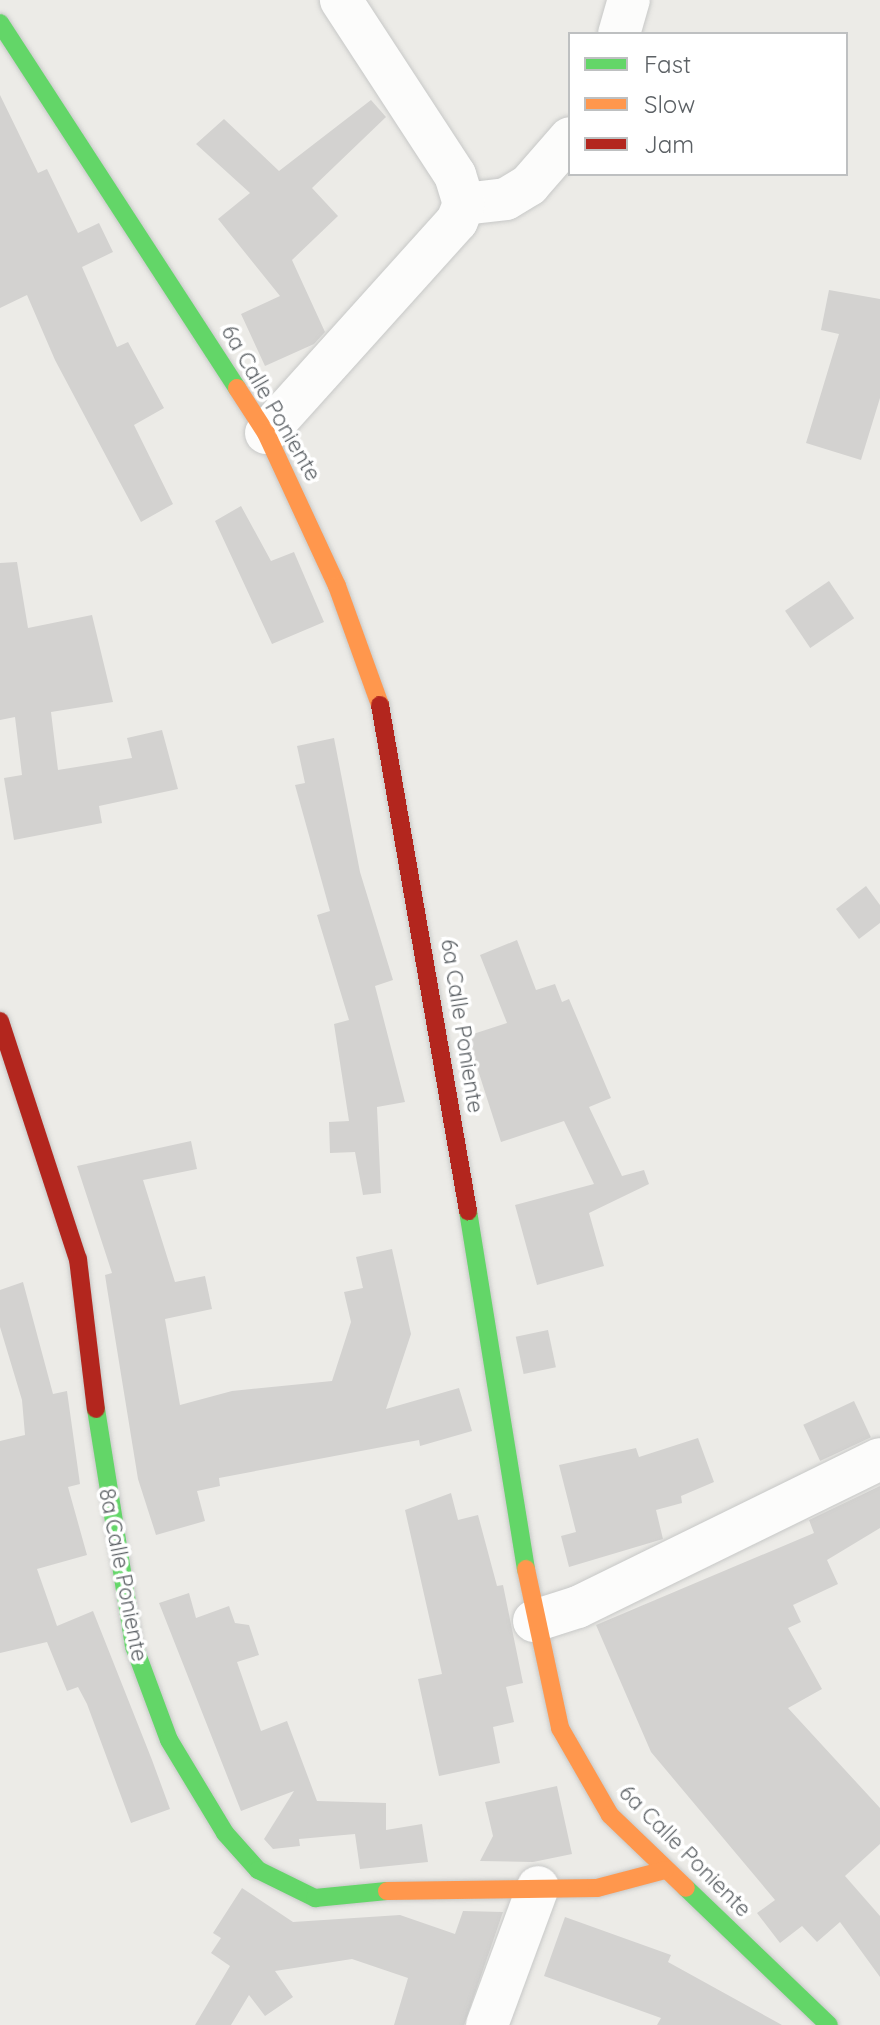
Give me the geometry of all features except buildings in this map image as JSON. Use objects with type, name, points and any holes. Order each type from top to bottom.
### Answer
[{"type":"street","points":[[266,433],[457,221],[464,204],[455,175],[341,0]]},
{"type":"street","points":[[620,32],[629,0]]},
{"type":"street","name":"6a Calle Poniente","points":[[0,23],[266,433],[337,586],[379,703],[405,823],[534,1621],[556,1715],[580,1771],[610,1815],[829,2025]]},
{"type":"street","points":[[464,204],[506,199],[529,185],[568,140]]},
{"type":"street","name":"8a Calle Poniente","points":[[0,1021],[78,1259],[107,1503],[134,1646],[198,1796],[258,1870],[315,1898],[442,1886],[597,1888],[665,1870]]},
{"type":"street","points":[[534,1621],[578,1607],[880,1459]]},
{"type":"street","points":[[487,2025],[538,1887]]},
{"type":"traffic: fast","points":[[0,23],[237,388]]},
{"type":"traffic: fast","points":[[468,1211],[526,1569]]},
{"type":"traffic: fast","points":[[96,1409],[134,1646],[169,1740],[225,1833],[258,1870],[315,1898],[387,1891]]},
{"type":"traffic: fast","points":[[686,1888],[829,2025]]},
{"type":"traffic: slow","points":[[237,388],[266,433],[337,586],[380,705]]},
{"type":"traffic: slow","points":[[526,1569],[560,1728],[610,1815],[686,1888]]},
{"type":"traffic: slow","points":[[387,1891],[597,1888],[665,1870]]},
{"type":"traffic: jam","points":[[380,705],[468,1211]]},
{"type":"traffic: jam","points":[[0,1021],[78,1259],[96,1409]]}]
